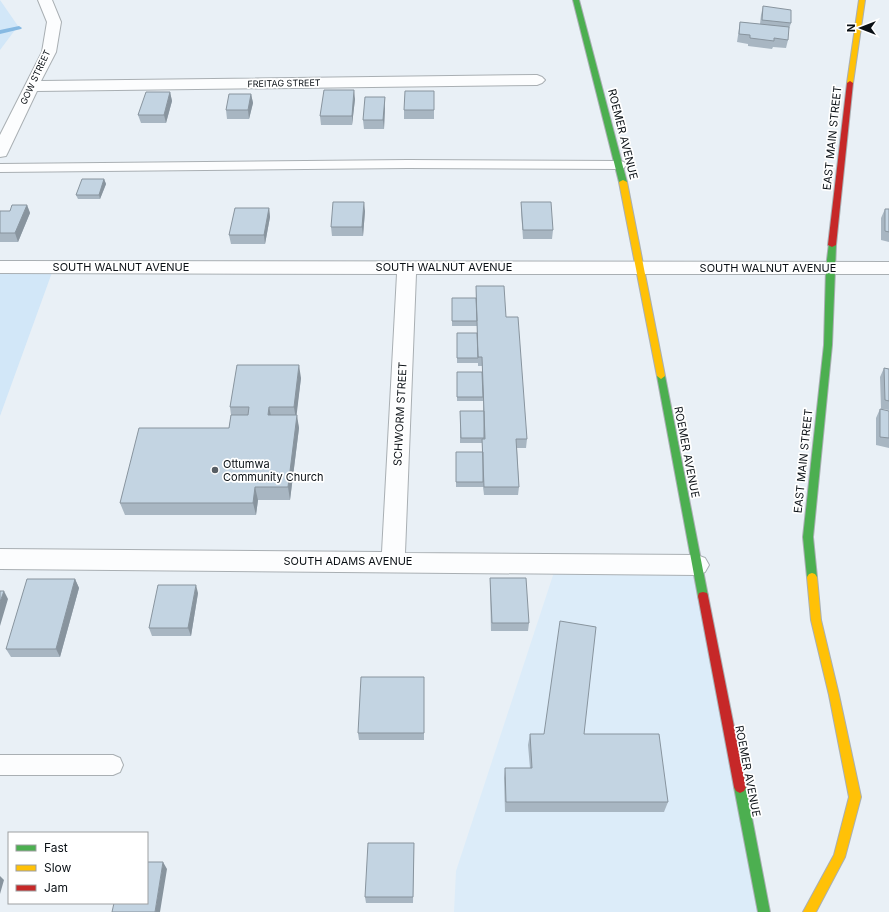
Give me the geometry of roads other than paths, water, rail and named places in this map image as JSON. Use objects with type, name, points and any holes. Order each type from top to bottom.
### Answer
[{"type":"street","name":"GOW STREET","points":[[0,152],[48,52],[54,22],[45,0]]},
{"type":"street","name":"ROEMER AVENUE","points":[[576,0],[620,165],[764,912]]},
{"type":"street","name":"EAST MAIN STREET","points":[[809,912],[839,856],[855,797],[816,620],[808,537],[828,345],[830,268],[849,92],[862,3]]},
{"type":"street","name":"FREITAG STREET","points":[[31,86],[537,80]]},
{"type":"street","name":"SOUTH WALNUT AVENUE","points":[[0,267],[889,268]]},
{"type":"street","name":"SCHWORM STREET","points":[[393,562],[407,267]]},
{"type":"street","name":"SOUTH ADAMS AVENUE","points":[[0,559],[696,564]]},
{"type":"lane","points":[[0,168],[400,164],[620,165]]},
{"type":"lane","points":[[0,765],[113,765]]},
{"type":"waterway","points":[[0,32],[19,28]]},
{"type":"place","name":"Ottumwa Community Church","points":[[215,470]]}]
